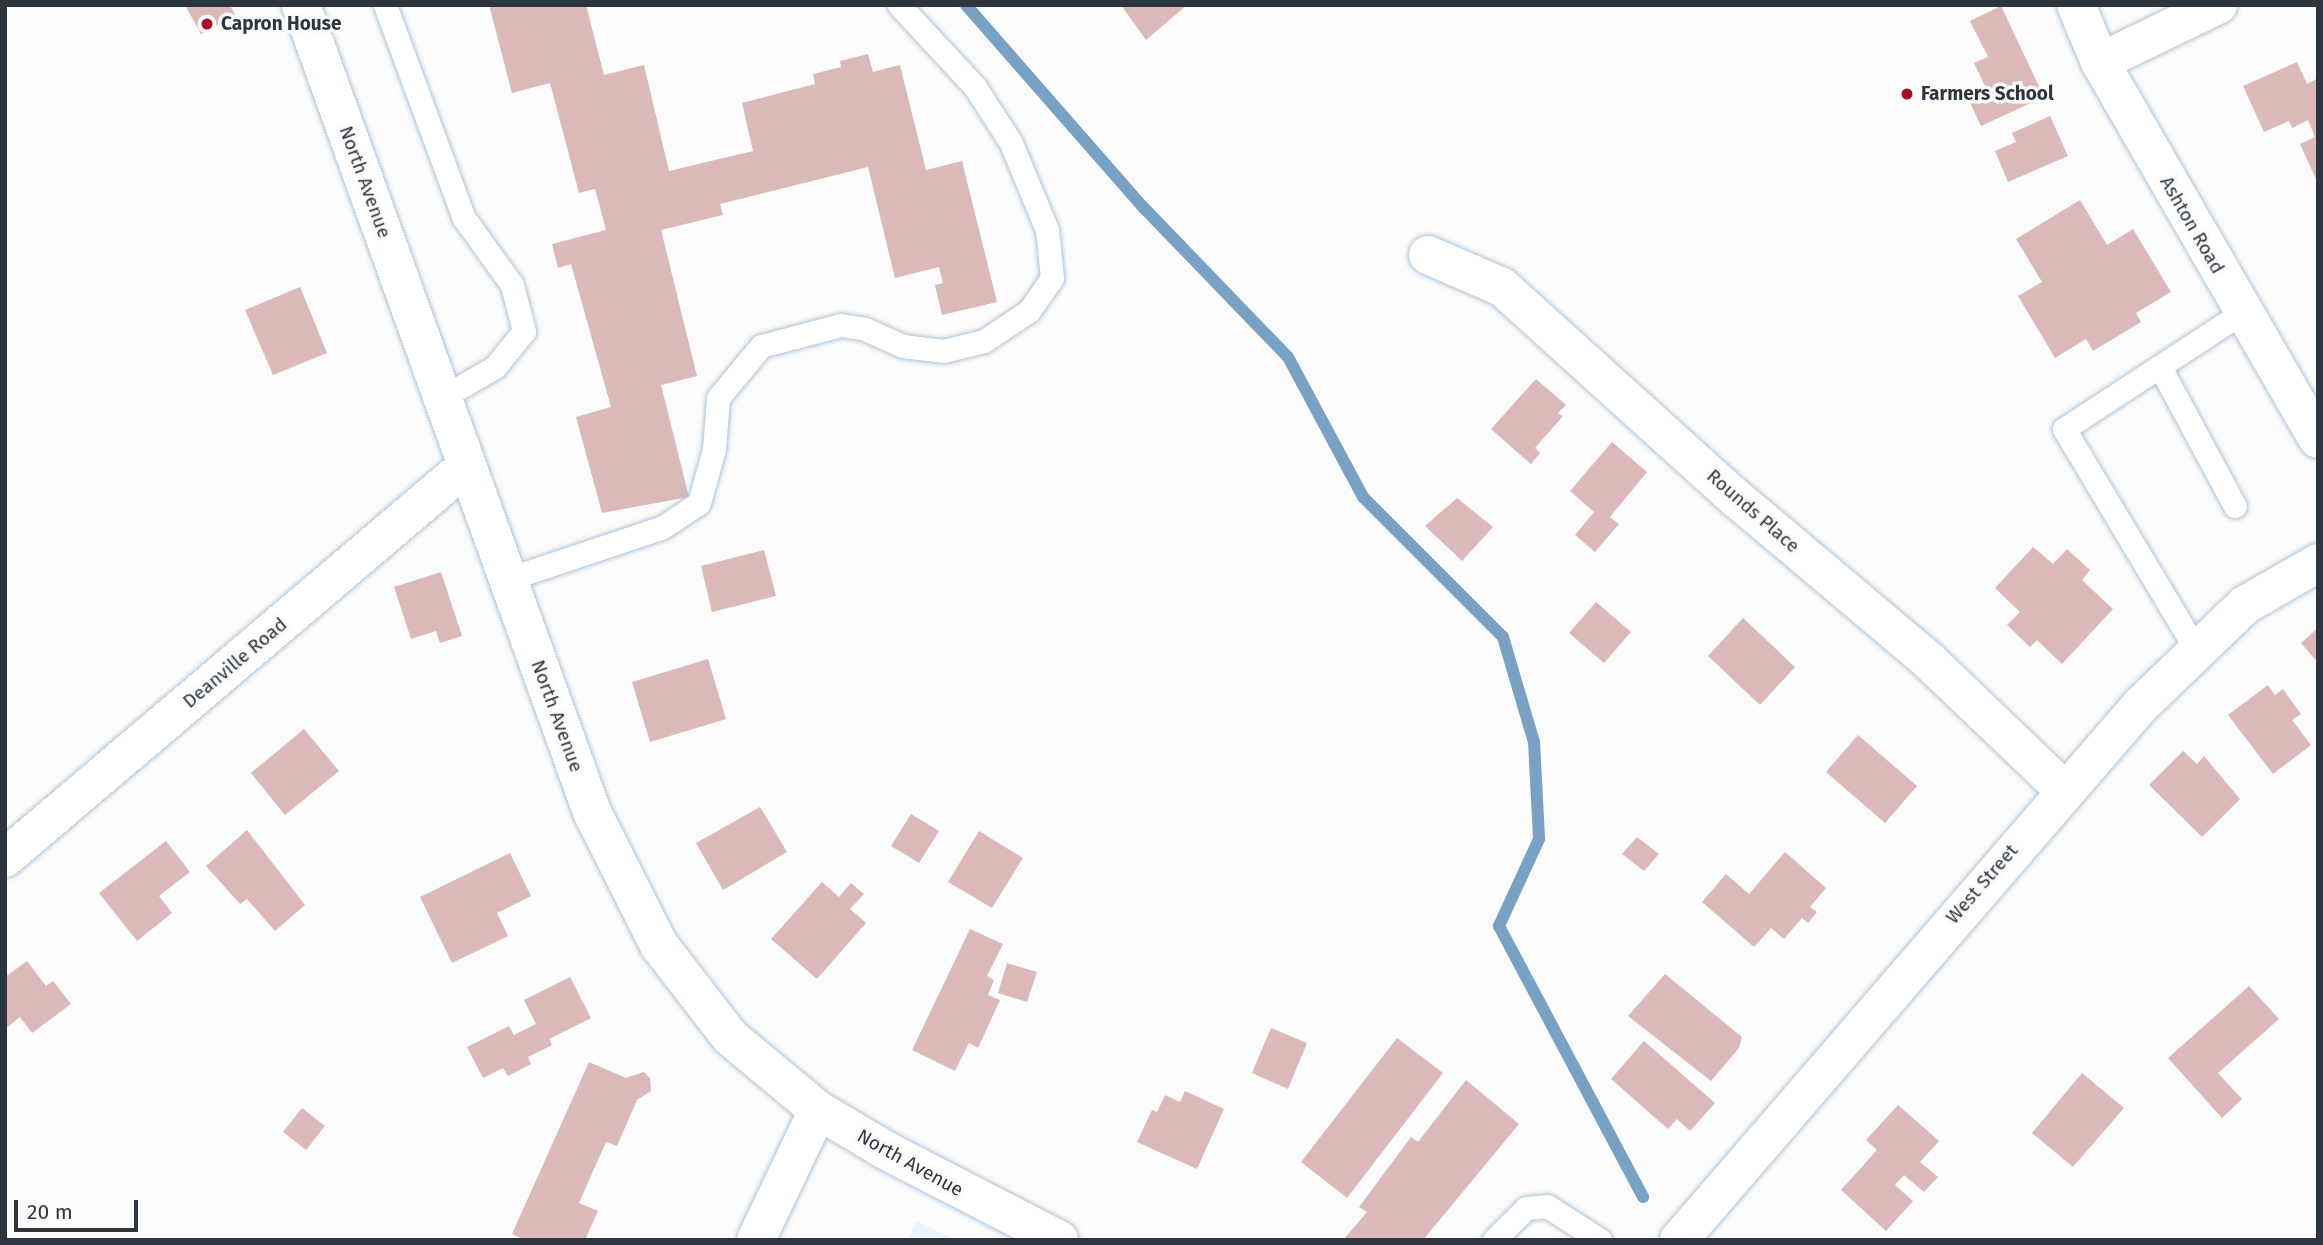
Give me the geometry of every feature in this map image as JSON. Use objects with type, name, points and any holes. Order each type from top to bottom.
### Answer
[{"type":"main road","name":"North Avenue","points":[[301,5],[464,468],[508,579],[592,812],[659,945],[730,1037],[818,1110],[885,1150],[1059,1240]]},
{"type":"main road","name":"Ashton Road","points":[[2076,5],[2100,62],[2318,439]]},
{"type":"main road","points":[[2100,62],[2218,5]]},
{"type":"main road","name":"Rounds Place","points":[[1428,255],[1502,287],[1737,499],[1928,660],[2064,790]]},
{"type":"main road","name":"Deanville Road","points":[[5,858],[464,468]]},
{"type":"main road","name":"West Street","points":[[1679,1240],[2064,790],[2197,651],[2245,605],[2318,563]]},
{"type":"main road","points":[[756,1240],[818,1110]]},
{"type":"lane","points":[[385,5],[464,218],[512,285],[524,331],[495,367],[441,398]]},
{"type":"lane","points":[[508,579],[663,527],[699,503],[714,449],[718,398],[761,345],[841,325],[865,329],[903,346],[943,351],[984,341],[1029,311],[1052,278],[1047,230],[1011,143],[975,88],[899,5]]},
{"type":"lane","points":[[2197,651],[2064,429],[2243,312]]},
{"type":"lane","points":[[2160,367],[2235,506]]},
{"type":"lane","points":[[1494,1240],[1525,1208],[1547,1206],[1600,1240]]},
{"type":"shaded area","points":[[916,1221],[957,1240],[909,1240]]},
{"type":"building","name":"Capron House","points":[[185,5],[230,5],[235,15],[201,34]]},
{"type":"building","points":[[489,5],[586,5],[604,75],[644,65],[669,171],[753,151],[742,103],[815,84],[813,74],[841,67],[840,61],[868,54],[873,72],[900,65],[926,170],[962,161],[997,302],[942,315],[935,285],[943,283],[939,267],[895,278],[868,167],[720,204],[723,215],[661,230],[697,376],[661,385],[689,497],[602,513],[576,417],[611,407],[571,264],[558,268],[552,244],[606,230],[595,189],[579,193],[550,83],[512,93]]},
{"type":"building","points":[[1121,5],[1187,5],[1146,40]]},
{"type":"building","points":[[2001,6],[2044,97],[1981,126],[1967,96],[1986,88],[1974,63],[1988,57],[1970,21]]},
{"type":"building","points":[[2297,62],[2307,84],[2318,78],[2316,179],[2300,144],[2315,137],[2308,120],[2292,128],[2289,121],[2264,132],[2243,86]]},
{"type":"building","points":[[2050,116],[2068,156],[2008,182],[1995,151],[2016,142],[2012,133]]},
{"type":"building","points":[[2080,200],[2107,245],[2133,229],[2171,292],[2136,313],[2141,322],[2093,351],[2086,339],[2055,358],[2018,296],[2042,282],[2016,239]]},
{"type":"building","points":[[300,287],[327,353],[273,375],[245,310]]},
{"type":"building","points":[[1536,379],[1566,405],[1558,413],[1563,416],[1535,448],[1540,453],[1531,464],[1491,429]]},
{"type":"building","points":[[1612,442],[1647,472],[1610,517],[1619,524],[1595,552],[1575,535],[1594,512],[1570,491]]},
{"type":"building","points":[[1457,498],[1493,527],[1462,561],[1425,526]]},
{"type":"building","points":[[2033,547],[2053,564],[2067,549],[2090,570],[2082,580],[2113,609],[2062,664],[2037,640],[2030,647],[2007,625],[2020,612],[1995,588]]},
{"type":"building","points":[[764,550],[776,596],[712,612],[701,566]]},
{"type":"building","points":[[441,572],[462,636],[440,643],[436,631],[411,639],[394,587]]},
{"type":"building","points":[[1596,602],[1631,632],[1604,663],[1569,633]]},
{"type":"building","points":[[1743,618],[1795,667],[1760,705],[1708,656]]},
{"type":"building","points":[[2318,628],[2318,663],[2301,643]]},
{"type":"building","points":[[708,659],[726,719],[650,742],[632,682]]},
{"type":"building","points":[[2268,685],[2275,695],[2283,689],[2301,714],[2292,720],[2311,745],[2273,774],[2228,715]]},
{"type":"building","points":[[304,729],[339,771],[285,815],[251,773]]},
{"type":"building","points":[[1858,735],[1917,786],[1885,823],[1826,772]]},
{"type":"building","points":[[2183,751],[2197,764],[2204,756],[2240,799],[2202,837],[2149,785]]},
{"type":"building","points":[[760,807],[787,852],[723,890],[696,843]]},
{"type":"building","points":[[911,814],[939,831],[919,863],[891,846]]},
{"type":"building","points":[[247,830],[305,905],[275,931],[247,899],[240,904],[206,866]]},
{"type":"building","points":[[979,831],[1023,858],[992,908],[948,882]]},
{"type":"building","points":[[1637,837],[1659,854],[1644,871],[1622,854]]},
{"type":"building","points":[[166,841],[190,872],[159,896],[172,913],[137,941],[99,893]]},
{"type":"building","points":[[1785,852],[1826,888],[1810,907],[1817,912],[1808,923],[1802,918],[1784,939],[1771,928],[1754,947],[1702,902],[1726,874],[1749,894]]},
{"type":"building","points":[[510,853],[531,896],[497,913],[508,936],[452,963],[420,897]]},
{"type":"building","points":[[822,882],[839,897],[851,883],[864,894],[850,909],[866,923],[817,979],[771,939]]},
{"type":"building","points":[[970,929],[1003,944],[987,976],[994,980],[988,995],[1000,1000],[978,1048],[969,1043],[955,1071],[912,1050]]},
{"type":"building","points":[[27,961],[46,986],[53,981],[71,1004],[32,1033],[20,1017],[5,1029],[5,977]]},
{"type":"building","points":[[1007,963],[1037,972],[1027,1002],[998,993]]},
{"type":"building","points":[[1665,974],[1742,1037],[1739,1048],[1711,1081],[1628,1016]]},
{"type":"building","points":[[570,977],[591,1018],[549,1039],[552,1045],[528,1057],[531,1064],[508,1076],[503,1068],[483,1078],[467,1047],[509,1026],[514,1035],[536,1024],[524,1000]]},
{"type":"building","points":[[2249,986],[2279,1019],[2218,1073],[2242,1099],[2222,1118],[2168,1058]]},
{"type":"building","points":[[1271,1028],[1307,1043],[1288,1089],[1252,1073]]},
{"type":"building","points":[[1397,1038],[1443,1073],[1347,1198],[1301,1162]]},
{"type":"building","points":[[1644,1041],[1715,1103],[1690,1131],[1677,1119],[1668,1129],[1611,1079]]},
{"type":"building","points":[[589,1062],[626,1078],[644,1072],[650,1078],[651,1091],[637,1100],[617,1146],[606,1142],[579,1203],[598,1211],[585,1240],[525,1240],[512,1234]]},
{"type":"building","points":[[2082,1073],[2124,1108],[2073,1167],[2032,1133]]},
{"type":"building","points":[[1466,1080],[1519,1124],[1423,1240],[1343,1240],[1367,1212],[1359,1207],[1411,1137],[1418,1142]]},
{"type":"building","points":[[1185,1091],[1224,1109],[1197,1169],[1137,1142],[1152,1110],[1157,1112],[1165,1095],[1180,1102]]},
{"type":"building","points":[[1898,1105],[1939,1141],[1920,1162],[1938,1177],[1924,1192],[1904,1175],[1895,1185],[1913,1201],[1886,1231],[1841,1190],[1877,1150],[1866,1140]]},
{"type":"building","points":[[302,1108],[325,1126],[306,1150],[283,1132]]},
{"type":"waterway","points":[[966,5],[1144,208],[1288,357],[1363,497],[1503,637],[1534,742],[1539,839],[1499,926],[1643,1197]]},
{"type":"place","name":"Capron House","points":[[207,24]]},
{"type":"place","name":"Farmers School","points":[[1907,94]]}]
